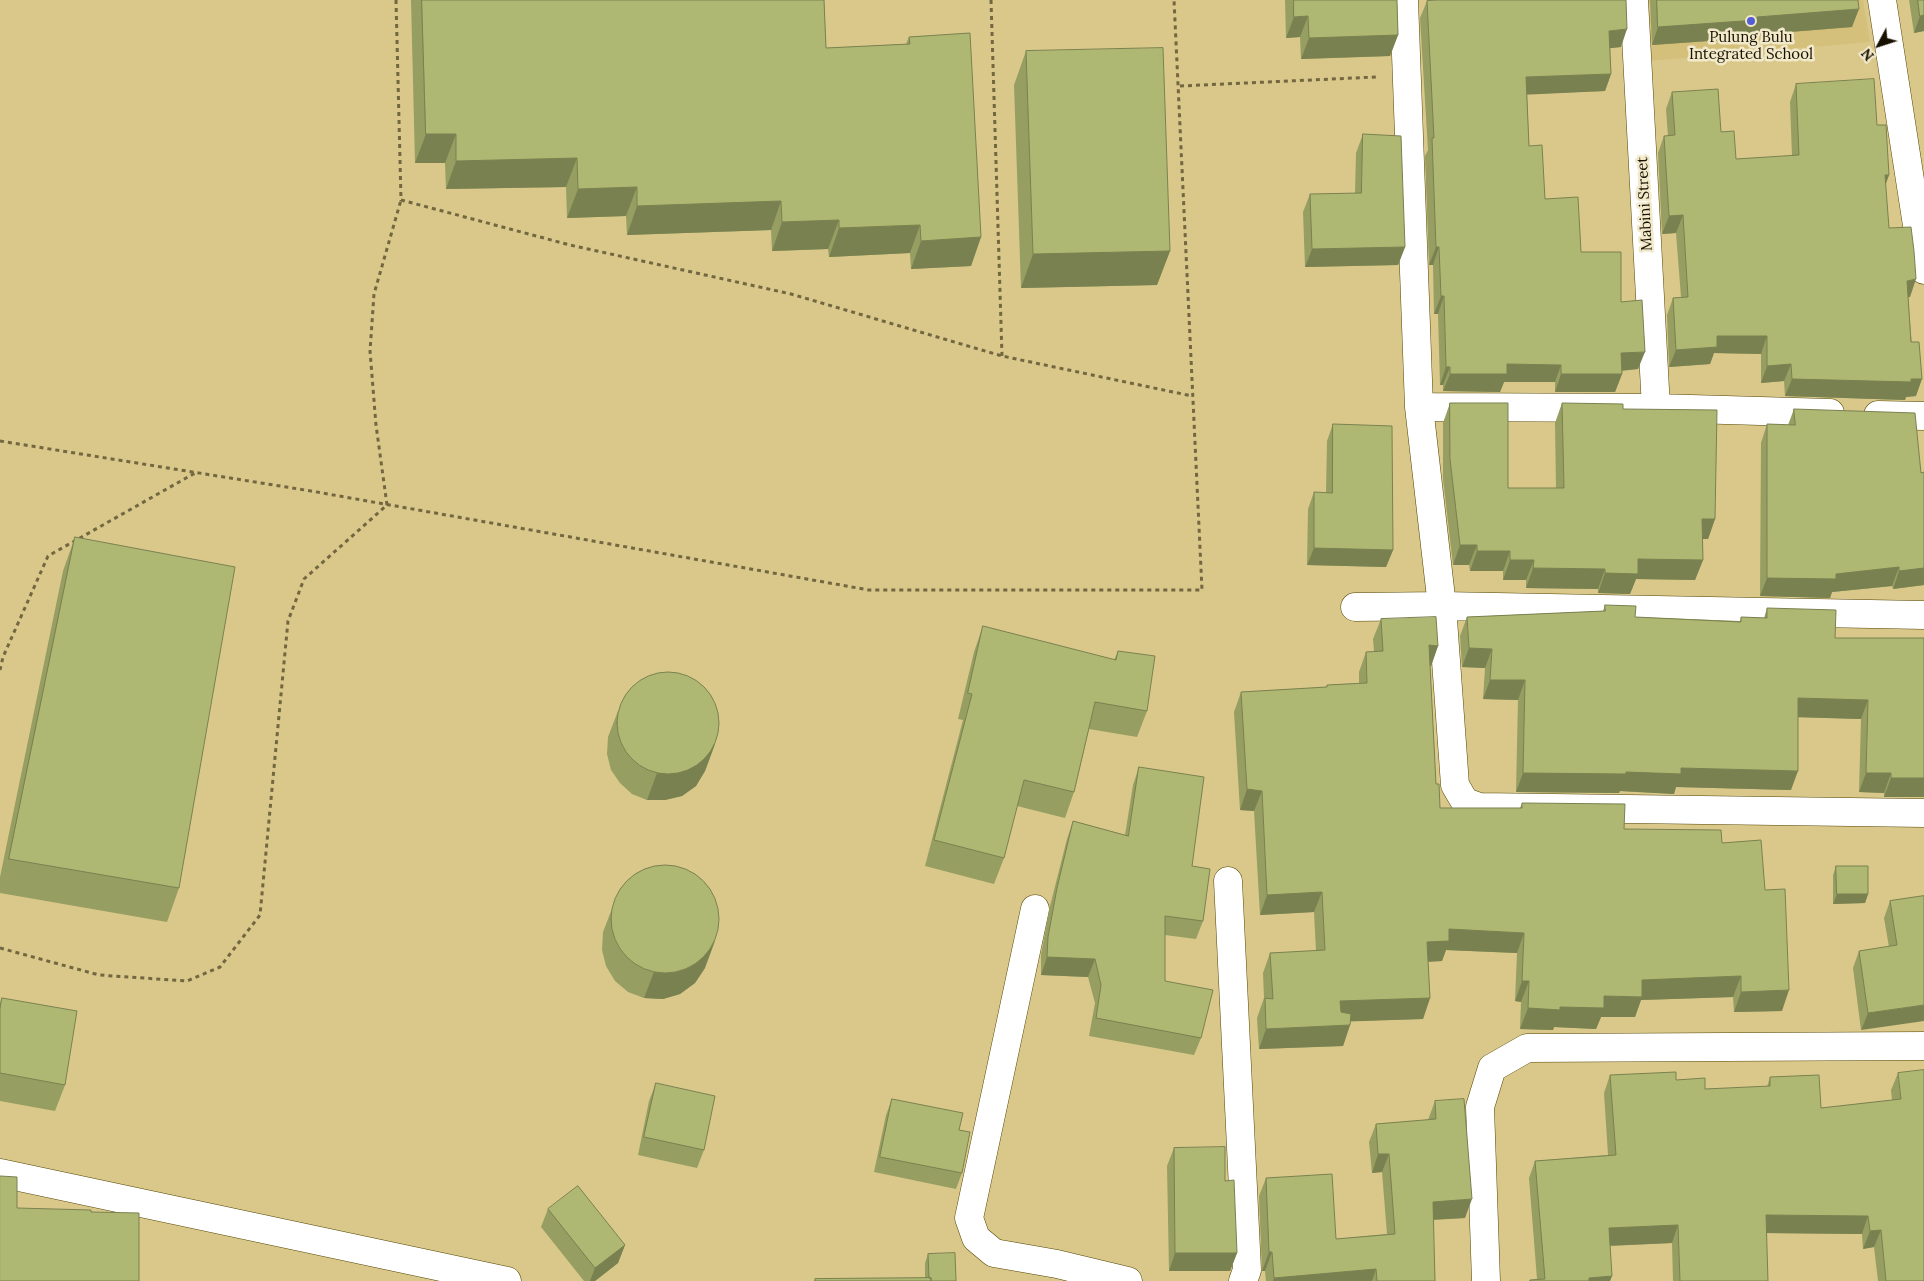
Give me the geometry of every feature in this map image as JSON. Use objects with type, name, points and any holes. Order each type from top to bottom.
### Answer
[{"type":"street","points":[[1404,0],[1419,407],[1442,606],[1455,785],[1465,802],[1479,807],[1924,814]]},
{"type":"street","name":"Mabini Street","points":[[1634,0],[1656,408]]},
{"type":"street","points":[[1882,0],[1924,270]]},
{"type":"street","points":[[1419,407],[1656,408],[1924,416]]},
{"type":"street","points":[[1355,607],[1442,606],[1924,615]]},
{"type":"street","points":[[1228,881],[1247,1270],[1243,1281]]},
{"type":"street","points":[[1035,909],[969,1218],[976,1238],[994,1253],[1057,1273],[1128,1281]]},
{"type":"street","points":[[1486,1281],[1480,1107],[1492,1068],[1527,1048],[1924,1046]]},
{"type":"street","points":[[0,1173],[507,1281]]},
{"type":"path","points":[[387,505],[376,425],[370,350],[374,294],[401,200],[396,0]]},
{"type":"path","points":[[991,0],[1002,356]]},
{"type":"path","points":[[0,441],[387,505],[869,590],[1202,590],[1192,396],[1180,86],[1174,0]]},
{"type":"path","points":[[1180,86],[1408,76]]},
{"type":"path","points":[[401,200],[570,245],[792,294],[1002,356],[1192,396]]},
{"type":"path","points":[[0,670],[3,657],[48,556],[195,473]]},
{"type":"path","points":[[0,948],[99,975],[188,981],[220,967],[260,915],[288,621],[304,579],[387,505]]},
{"type":"shaded area","name":"Pulung Bulu Integrated School","points":[[1633,0],[1863,0],[1870,42],[1638,62]]},
{"type":"building","points":[[422,0],[824,0],[826,48],[910,44],[909,37],[970,33],[981,237],[921,241],[920,225],[839,228],[839,220],[782,222],[781,201],[637,206],[637,187],[578,189],[577,158],[456,161],[456,134],[426,134]]},
{"type":"building","points":[[1294,0],[1397,0],[1398,35],[1309,38],[1308,16],[1294,17]]},
{"type":"building","points":[[1626,0],[1627,29],[1609,31],[1611,74],[1526,77],[1529,146],[1542,145],[1545,199],[1578,197],[1581,252],[1621,252],[1621,302],[1642,300],[1645,352],[1621,353],[1622,374],[1561,374],[1561,365],[1507,364],[1507,374],[1450,374],[1450,367],[1446,367],[1444,296],[1441,296],[1439,247],[1436,247],[1432,138],[1434,138],[1427,1]]},
{"type":"building","points":[[1657,0],[1858,0],[1859,9],[1757,17],[1757,20],[1658,27]]},
{"type":"building","points":[[1918,0],[1924,0],[1924,15],[1920,16]]},
{"type":"building","points":[[1163,48],[1170,251],[1033,254],[1026,51]]},
{"type":"building","points":[[1874,79],[1877,125],[1886,125],[1889,175],[1885,175],[1889,228],[1911,227],[1916,279],[1907,281],[1911,342],[1919,342],[1922,379],[1911,379],[1911,382],[1792,379],[1791,364],[1767,366],[1767,336],[1717,336],[1717,347],[1676,350],[1673,298],[1688,297],[1683,215],[1669,216],[1664,136],[1675,135],[1672,92],[1718,89],[1721,132],[1734,131],[1736,159],[1799,155],[1796,84]]},
{"type":"building","points":[[1363,134],[1401,136],[1405,247],[1312,249],[1310,194],[1361,193]]},
{"type":"building","points":[[1450,403],[1508,403],[1508,488],[1564,488],[1562,403],[1623,404],[1623,409],[1717,410],[1715,519],[1702,519],[1703,560],[1638,559],[1638,574],[1605,573],[1605,569],[1533,568],[1534,560],[1510,560],[1510,551],[1477,551],[1477,545],[1460,545],[1450,459]]},
{"type":"building","points":[[1794,409],[1915,413],[1921,473],[1924,472],[1924,568],[1899,571],[1899,567],[1836,574],[1836,579],[1767,578],[1767,424],[1795,425]]},
{"type":"building","points":[[1333,424],[1392,426],[1393,550],[1314,548],[1314,492],[1332,493]]},
{"type":"building","points":[[75,537],[235,567],[179,888],[9,859]]},
{"type":"building","points":[[1605,605],[1636,606],[1635,617],[1741,622],[1741,617],[1767,618],[1767,608],[1836,610],[1835,638],[1924,638],[1924,778],[1891,778],[1891,773],[1866,773],[1868,700],[1798,698],[1798,771],[1681,768],[1681,774],[1626,772],[1626,774],[1523,773],[1525,680],[1490,680],[1492,649],[1469,648],[1467,617],[1605,611]]},
{"type":"building","points":[[1436,617],[1438,646],[1429,645],[1436,784],[1439,784],[1440,808],[1522,808],[1522,803],[1625,804],[1624,829],[1721,830],[1722,843],[1761,840],[1765,890],[1785,889],[1789,990],[1741,992],[1741,976],[1642,980],[1642,997],[1604,996],[1604,1008],[1560,1007],[1560,1010],[1528,1008],[1529,981],[1522,981],[1524,933],[1449,929],[1449,941],[1427,942],[1430,998],[1340,1001],[1341,1012],[1351,1014],[1350,1025],[1266,1029],[1265,998],[1273,999],[1270,953],[1325,950],[1322,892],[1267,895],[1262,791],[1247,789],[1241,692],[1367,683],[1366,652],[1383,651],[1381,619]]},
{"type":"building","points":[[983,626],[1116,660],[1118,651],[1155,656],[1147,711],[1095,702],[1074,792],[1024,780],[1004,858],[934,840],[972,694],[968,693]]},
{"type":"building","points":[[668,672],[688,676],[704,687],[715,703],[719,723],[715,743],[704,759],[688,770],[668,774],[648,770],[632,759],[621,743],[617,723],[621,703],[632,687],[648,676]]},
{"type":"building","points":[[1139,767],[1204,777],[1192,866],[1210,869],[1203,921],[1165,916],[1165,981],[1213,990],[1201,1038],[1096,1018],[1101,985],[1095,959],[1047,957],[1048,937],[1057,888],[1073,821],[1128,836]]},
{"type":"building","points":[[665,865],[686,869],[703,881],[715,898],[719,919],[715,940],[703,957],[686,969],[665,973],[644,969],[627,957],[615,940],[611,919],[615,898],[627,881],[644,869]]},
{"type":"building","points":[[1836,866],[1868,866],[1868,894],[1837,894]]},
{"type":"building","points":[[1924,896],[1924,1005],[1868,1013],[1859,951],[1897,945],[1890,901]]},
{"type":"building","points":[[2,998],[77,1011],[65,1085],[0,1073],[0,1009]]},
{"type":"building","points":[[1924,1070],[1924,1281],[1886,1281],[1881,1230],[1870,1231],[1868,1216],[1766,1215],[1768,1281],[1680,1281],[1678,1225],[1609,1228],[1612,1276],[1589,1278],[1589,1281],[1530,1281],[1545,1279],[1535,1161],[1616,1155],[1610,1075],[1676,1072],[1676,1080],[1705,1078],[1705,1089],[1770,1086],[1770,1077],[1819,1075],[1821,1108],[1901,1099],[1898,1073]]},
{"type":"building","points":[[656,1083],[715,1096],[704,1150],[644,1137]]},
{"type":"building","points":[[892,1099],[963,1113],[959,1130],[970,1132],[962,1173],[880,1157]]},
{"type":"building","points":[[1464,1099],[1472,1199],[1433,1202],[1435,1281],[1377,1281],[1376,1269],[1274,1278],[1272,1252],[1269,1252],[1266,1178],[1332,1174],[1336,1239],[1395,1234],[1389,1154],[1378,1154],[1376,1124],[1436,1119],[1435,1101]]},
{"type":"building","points":[[1225,1147],[1225,1181],[1234,1180],[1237,1253],[1175,1253],[1174,1148]]},
{"type":"building","points":[[0,1176],[17,1177],[17,1208],[139,1213],[139,1281],[0,1281]]},
{"type":"building","points":[[578,1186],[625,1245],[595,1268],[548,1209]]},
{"type":"building","points":[[955,1253],[956,1281],[931,1281],[931,1278],[929,1278],[928,1254]]},
{"type":"building","points":[[931,1278],[931,1281],[815,1281],[815,1279]]},
{"type":"place","name":"Pulung Bulu Integrated School","points":[[1751,21]]}]
